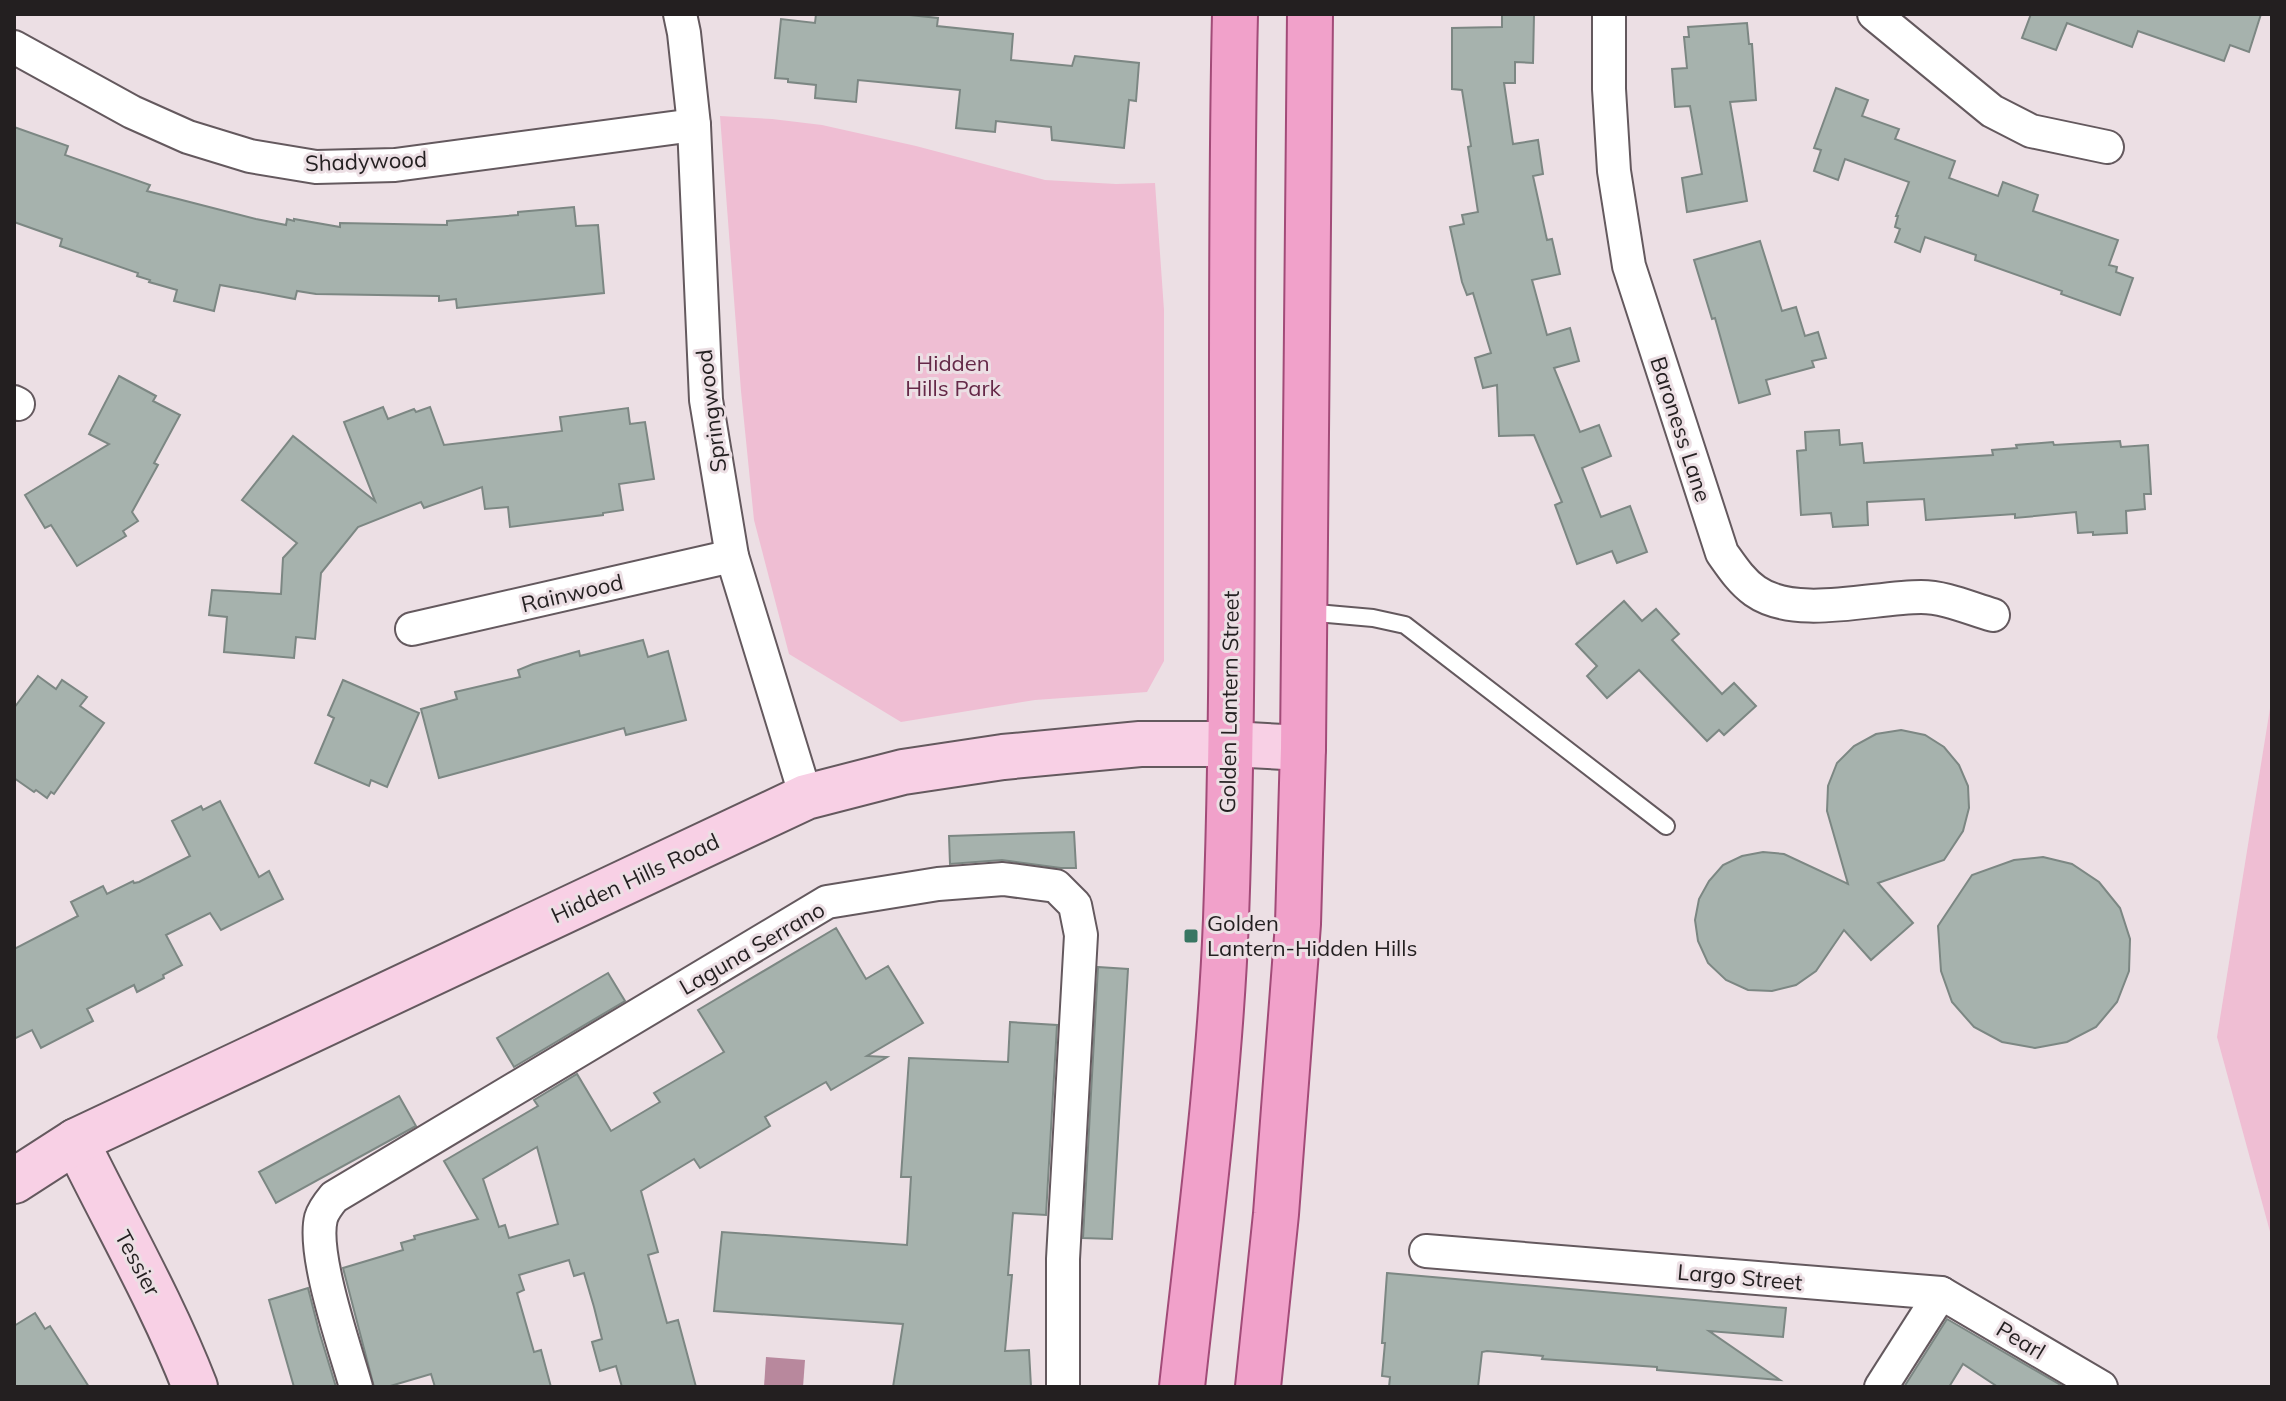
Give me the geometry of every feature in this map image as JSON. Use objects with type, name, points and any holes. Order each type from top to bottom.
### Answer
[{"type":"main road","name":"Golden Lantern Street","points":[[1182,1387],[1220,1018],[1226,921],[1235,14]]},
{"type":"main road","points":[[1258,1387],[1276,1214],[1298,924],[1305,612],[1310,14]]},
{"type":"street","name":"Springwood","points":[[680,14],[694,125],[706,400],[732,556],[806,797]]},
{"type":"street","name":"Baroness Lane","points":[[1609,14],[1614,171],[1629,266],[1722,553],[1737,575],[1757,593],[1786,603],[1809,606],[1933,597],[1993,615]]},
{"type":"street","points":[[1874,14],[1992,111],[2031,131],[2107,147]]},
{"type":"street","name":"Shadywood","points":[[14,47],[132,112],[188,137],[250,156],[316,167],[395,165],[694,125]]},
{"type":"street","name":"Rainwood","points":[[412,629],[732,556]]},
{"type":"street","name":"Hidden Hills Road","points":[[14,1181],[76,1141],[806,797],[903,772],[1003,757],[1140,744],[1303,748]]},
{"type":"street","name":"Laguna Serrano","points":[[356,1387],[329,1293],[319,1245],[321,1217],[334,1197],[827,902],[938,884],[1003,879],[1056,886],[1075,905],[1081,935],[1063,1259],[1063,1387]]},
{"type":"street","name":"Tessier","points":[[76,1141],[158,1300],[195,1387]]},
{"type":"street","name":"Largo Street","points":[[1426,1251],[1941,1293]]},
{"type":"street","points":[[1881,1387],[1941,1293]]},
{"type":"street","name":"Pearl","points":[[1941,1293],[2101,1387]]},
{"type":"lane","points":[[1305,612],[1373,618],[1405,625],[1666,826]]},
{"type":"green space","name":"Hidden Hills Park","points":[[720,116],[822,125],[1045,180],[1155,183],[1164,310],[1164,661],[1147,692],[1035,700],[901,722],[789,654],[754,520]]},
{"type":"green space","points":[[2272,696],[2272,1239],[2217,1037]]},
{"type":"shaded area","points":[[766,1357],[805,1360],[803,1387],[764,1387]]},
{"type":"building","points":[[816,14],[900,14],[938,18],[937,26],[1013,34],[1011,60],[1072,66],[1075,56],[1139,63],[1136,101],[1129,100],[1124,148],[1052,140],[1051,127],[996,121],[995,132],[956,128],[960,90],[858,80],[856,102],[815,98],[816,85],[775,78],[781,19],[815,23]]},
{"type":"building","points":[[2031,14],[2261,14],[2249,52],[2230,45],[2224,61],[2138,31],[2132,47],[2067,23],[2056,50],[2022,38]]},
{"type":"building","points":[[1502,15],[1534,15],[1533,63],[1515,62],[1515,83],[1504,83],[1513,144],[1538,140],[1543,174],[1533,176],[1547,240],[1552,239],[1560,274],[1532,280],[1547,335],[1570,328],[1579,361],[1554,368],[1580,432],[1599,425],[1611,456],[1582,468],[1601,517],[1630,506],[1647,552],[1617,563],[1612,551],[1577,564],[1555,505],[1562,502],[1534,435],[1499,436],[1497,385],[1483,388],[1475,358],[1491,353],[1473,293],[1467,295],[1462,282],[1450,227],[1464,224],[1462,215],[1478,212],[1462,90],[1452,89],[1452,28],[1502,27]]},
{"type":"building","points":[[1747,23],[1749,44],[1752,44],[1756,100],[1730,102],[1747,201],[1687,212],[1682,178],[1702,174],[1690,106],[1675,107],[1672,69],[1687,68],[1684,37],[1689,37],[1688,27]]},
{"type":"building","points":[[1836,88],[1868,100],[1862,116],[1899,129],[1895,139],[1955,161],[1949,178],[1998,196],[2003,182],[2038,195],[2033,211],[2118,240],[2109,265],[2117,267],[2116,272],[2133,278],[2120,315],[1975,260],[1976,255],[1925,237],[1920,252],[1895,242],[1900,229],[1895,227],[1896,216],[1909,182],[1845,159],[1838,180],[1814,171],[1821,150],[1814,148]]},
{"type":"building","points":[[14,127],[68,146],[65,155],[150,185],[147,191],[286,225],[287,219],[294,219],[340,227],[340,223],[447,225],[447,221],[574,207],[576,226],[598,225],[604,293],[457,308],[456,299],[439,301],[439,296],[297,291],[295,299],[220,285],[214,311],[174,301],[177,290],[60,246],[62,239],[14,222]]},
{"type":"building","points":[[1760,241],[1782,311],[1796,307],[1805,336],[1818,332],[1826,358],[1812,361],[1814,367],[1766,380],[1770,394],[1739,403],[1715,318],[1712,319],[1694,260]]},
{"type":"building","points":[[119,376],[156,396],[153,401],[180,415],[154,463],[158,465],[132,512],[138,521],[123,531],[126,536],[77,566],[51,525],[45,528],[25,495],[109,444],[89,434]]},
{"type":"building","points":[[383,407],[388,419],[414,409],[416,412],[430,407],[444,445],[562,431],[560,417],[628,408],[630,424],[645,422],[654,479],[619,484],[623,510],[603,515],[510,527],[508,507],[485,509],[482,487],[424,508],[421,502],[358,527],[321,573],[315,639],[296,637],[294,658],[224,652],[227,617],[209,615],[212,590],[281,594],[283,558],[297,543],[242,500],[293,436],[375,501],[344,422]]},
{"type":"building","points":[[1839,430],[1840,445],[1862,443],[1864,463],[1993,455],[1992,450],[2053,442],[2054,445],[2120,441],[2121,447],[2148,445],[2151,494],[2144,494],[2145,509],[2126,511],[2127,533],[2078,533],[2076,512],[2015,518],[2015,514],[1926,520],[1924,499],[1867,502],[1868,525],[1833,527],[1831,513],[1801,515],[1797,451],[1806,450],[1805,432]]},
{"type":"building","points":[[1624,601],[1642,621],[1656,609],[1679,634],[1672,640],[1722,694],[1734,683],[1756,706],[1724,735],[1719,730],[1707,741],[1639,670],[1607,698],[1587,676],[1597,666],[1576,644]]},
{"type":"building","points":[[643,640],[648,657],[668,651],[686,720],[626,735],[624,728],[439,778],[421,709],[457,699],[455,692],[520,677],[518,670],[533,664],[579,651],[580,656]]},
{"type":"building","points":[[38,676],[56,689],[62,680],[87,697],[80,706],[104,723],[54,794],[51,792],[47,798],[14,778],[14,708]]},
{"type":"building","points":[[343,680],[419,713],[387,787],[371,780],[369,786],[315,763],[334,718],[328,715]]},
{"type":"building","points":[[1901,730],[1925,735],[1944,747],[1959,765],[1968,786],[1969,808],[1963,831],[1944,860],[1878,883],[1913,923],[1871,960],[1844,930],[1816,971],[1796,985],[1772,991],[1748,990],[1726,980],[1708,963],[1698,941],[1695,920],[1699,899],[1709,881],[1723,865],[1742,856],[1763,852],[1784,854],[1848,884],[1827,811],[1828,786],[1837,763],[1854,746],[1876,734]]},
{"type":"building","points":[[220,801],[259,877],[269,871],[283,899],[221,930],[210,913],[166,935],[182,965],[163,975],[164,978],[137,992],[134,985],[87,1009],[93,1021],[41,1048],[32,1030],[14,1039],[14,949],[78,916],[71,902],[103,886],[107,894],[133,881],[139,882],[190,856],[172,821],[201,806],[203,810]]},
{"type":"building","points":[[1074,832],[1076,868],[1002,860],[950,864],[949,836]]},
{"type":"building","points":[[2043,857],[2072,864],[2099,882],[2120,908],[2130,939],[2129,971],[2117,1002],[2096,1027],[2067,1042],[2035,1048],[2002,1042],[1974,1027],[1952,1002],[1941,971],[1938,926],[1972,875],[2014,860]]},
{"type":"building","points":[[836,928],[866,979],[888,966],[923,1023],[867,1056],[887,1057],[831,1090],[826,1082],[765,1117],[770,1126],[700,1168],[694,1159],[641,1191],[658,1252],[648,1255],[667,1323],[678,1320],[696,1387],[622,1387],[616,1366],[600,1371],[592,1342],[602,1339],[594,1307],[584,1273],[574,1276],[569,1260],[519,1275],[524,1290],[517,1293],[534,1352],[541,1350],[551,1387],[435,1387],[431,1374],[387,1387],[374,1387],[343,1268],[403,1250],[401,1243],[415,1239],[414,1236],[478,1219],[444,1161],[538,1106],[534,1100],[577,1074],[611,1131],[660,1102],[654,1093],[724,1052],[698,1010]],"holes":[[[537,1147],[558,1224],[509,1238],[505,1225],[499,1227],[483,1179]]]},
{"type":"building","points":[[1098,967],[1128,969],[1112,1239],[1083,1238]]},
{"type":"building","points":[[608,973],[625,1001],[514,1067],[497,1038]]},
{"type":"building","points":[[1010,1022],[1057,1025],[1046,1215],[1013,1213],[1008,1275],[1012,1275],[1005,1351],[1029,1350],[1031,1387],[893,1387],[903,1324],[714,1311],[722,1232],[907,1245],[911,1177],[901,1177],[909,1058],[1008,1062]]},
{"type":"building","points":[[399,1096],[416,1126],[276,1203],[259,1172]]},
{"type":"building","points":[[1387,1273],[1786,1308],[1783,1337],[1709,1331],[1780,1380],[1542,1359],[1543,1356],[1487,1351],[1482,1352],[1478,1387],[1389,1387],[1390,1377],[1382,1376]]},
{"type":"building","points":[[308,1288],[336,1387],[294,1387],[269,1300]]},
{"type":"building","points":[[35,1313],[45,1329],[50,1326],[89,1387],[14,1387],[14,1326]]},
{"type":"building","points":[[1947,1319],[2064,1387],[1998,1387],[1963,1364],[1949,1387],[1904,1387]]},
{"type":"place","name":"Golden Lantern-Hidden Hills","points":[[1191,936]]}]
